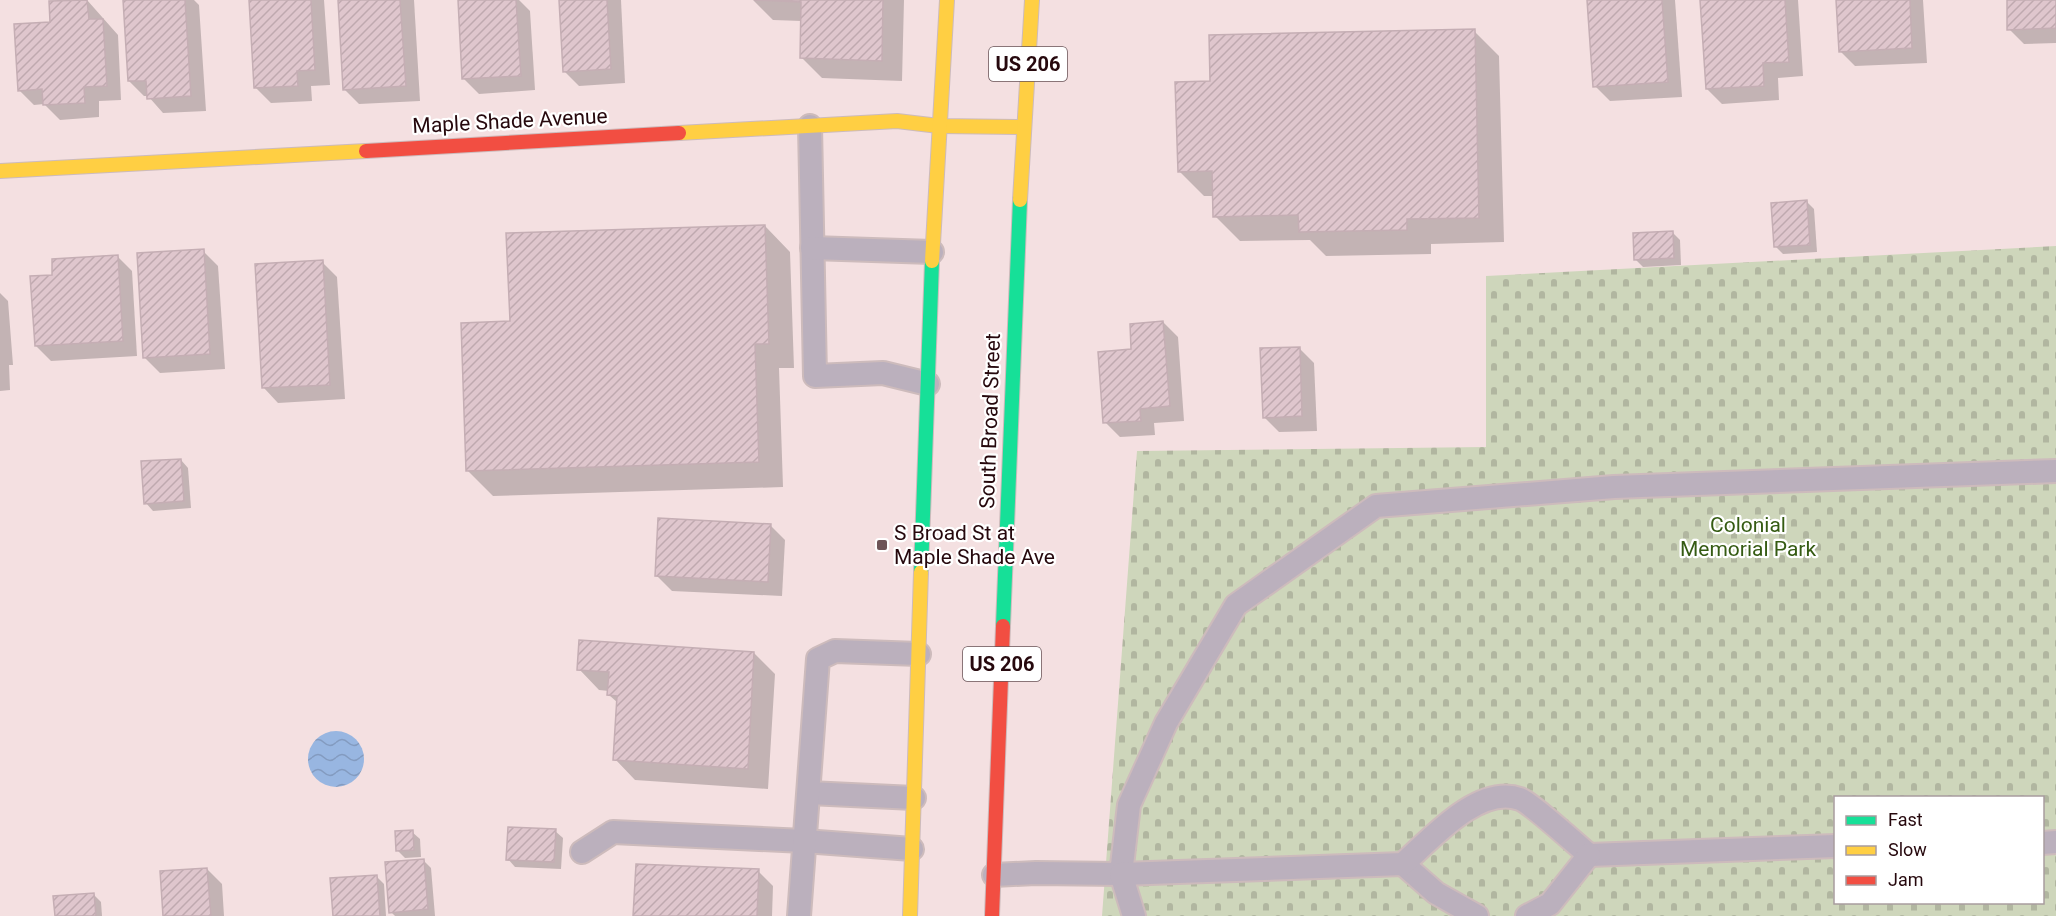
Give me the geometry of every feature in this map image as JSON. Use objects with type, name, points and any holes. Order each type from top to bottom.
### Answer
[{"type":"main road","points":[[910,916],[932,252],[947,0]]},
{"type":"main road","name":"South Broad Street","points":[[992,916],[1023,128],[1032,0]]},
{"type":"main road","name":"Maple Shade Avenue","points":[[0,171],[897,121],[939,126],[1023,128]]},
{"type":"lane","points":[[810,126],[815,376],[883,373],[928,384]]},
{"type":"lane","points":[[812,248],[932,252]]},
{"type":"lane","points":[[1134,916],[1121,874],[1129,805],[1166,723],[1236,605],[1376,506],[1614,487],[2056,471]]},
{"type":"lane","points":[[800,916],[818,659],[835,651],[919,654]]},
{"type":"lane","points":[[809,793],[914,798]]},
{"type":"lane","points":[[994,876],[1403,864],[1458,814],[1488,798],[1520,799],[1589,855],[1834,846]]},
{"type":"lane","points":[[582,852],[613,832],[804,841],[912,849]]},
{"type":"lane","points":[[1527,916],[1550,904],[1589,855]]},
{"type":"lane","points":[[1403,864],[1436,893],[1477,916]]},
{"type":"green space","name":"Colonial Memorial Park","points":[[2056,246],[2056,916],[1102,916],[1137,451],[1486,447],[1486,276]]},
{"type":"water","points":[[336,731],[351,736],[359,744],[364,759],[359,774],[351,782],[336,787],[321,782],[313,774],[308,759],[313,744],[321,736]]},
{"type":"building","points":[[87,0],[89,19],[103,19],[107,86],[84,87],[85,103],[43,105],[42,89],[18,91],[14,24],[50,22],[49,1]]},
{"type":"building","points":[[123,0],[185,0],[191,96],[147,99],[146,81],[128,81]]},
{"type":"building","points":[[249,0],[311,0],[315,70],[297,71],[298,86],[254,88]]},
{"type":"building","points":[[338,0],[400,0],[406,86],[343,90]]},
{"type":"building","points":[[458,0],[516,0],[521,76],[462,79]]},
{"type":"building","points":[[559,0],[607,0],[611,69],[563,72]]},
{"type":"building","points":[[754,0],[883,0],[882,61],[800,58],[801,2]]},
{"type":"building","points":[[1587,0],[1662,0],[1668,82],[1593,87]]},
{"type":"building","points":[[1700,0],[1785,0],[1789,62],[1763,63],[1764,86],[1706,89]]},
{"type":"building","points":[[1836,0],[1910,0],[1912,48],[1839,52]]},
{"type":"building","points":[[2007,0],[2056,0],[2056,28],[2007,30]]},
{"type":"building","points":[[1475,29],[1479,218],[1407,219],[1407,230],[1299,232],[1298,215],[1213,217],[1212,171],[1178,172],[1175,82],[1210,81],[1209,35]]},
{"type":"building","points":[[1807,200],[1810,245],[1774,247],[1771,203]]},
{"type":"building","points":[[765,225],[769,344],[755,344],[759,462],[466,471],[461,323],[510,321],[506,233]]},
{"type":"building","points":[[1673,231],[1674,258],[1634,260],[1633,233]]},
{"type":"building","points":[[204,249],[210,354],[143,358],[137,253]]},
{"type":"building","points":[[118,255],[123,341],[35,346],[30,276],[52,275],[52,259]]},
{"type":"building","points":[[323,260],[330,385],[262,388],[255,264]]},
{"type":"building","points":[[1163,321],[1170,406],[1140,409],[1141,421],[1103,423],[1098,352],[1131,349],[1130,324]]},
{"type":"building","points":[[1300,347],[1302,416],[1263,418],[1260,348]]},
{"type":"building","points":[[181,459],[184,501],[144,504],[141,461]]},
{"type":"building","points":[[658,518],[771,524],[768,582],[655,576]]},
{"type":"building","points":[[579,640],[754,652],[748,769],[613,760],[617,696],[607,695],[609,672],[577,670]]},
{"type":"building","points":[[508,827],[556,829],[554,862],[506,860]]},
{"type":"building","points":[[413,830],[414,850],[396,851],[395,831]]},
{"type":"building","points":[[424,859],[428,909],[389,913],[385,862]]},
{"type":"building","points":[[636,864],[759,869],[757,916],[633,916]]},
{"type":"building","points":[[207,868],[211,916],[163,916],[160,871]]},
{"type":"building","points":[[377,875],[380,916],[333,916],[330,878]]},
{"type":"building","points":[[94,893],[96,916],[55,916],[53,896]]},
{"type":"traffic: fast","points":[[1003,626],[1020,200]]},
{"type":"traffic: fast","points":[[921,572],[932,261]]},
{"type":"traffic: slow","points":[[932,261],[947,0]]},
{"type":"traffic: slow","points":[[1020,200],[1032,0]]},
{"type":"traffic: slow","points":[[679,133],[897,121],[939,126],[1023,127]]},
{"type":"traffic: slow","points":[[0,171],[366,151]]},
{"type":"traffic: slow","points":[[910,916],[921,572]]},
{"type":"traffic: jam","points":[[366,151],[679,133]]},
{"type":"traffic: jam","points":[[992,916],[1003,626]]},
{"type":"place","name":"S Broad St at Maple Shade Ave","points":[[882,545]]}]
